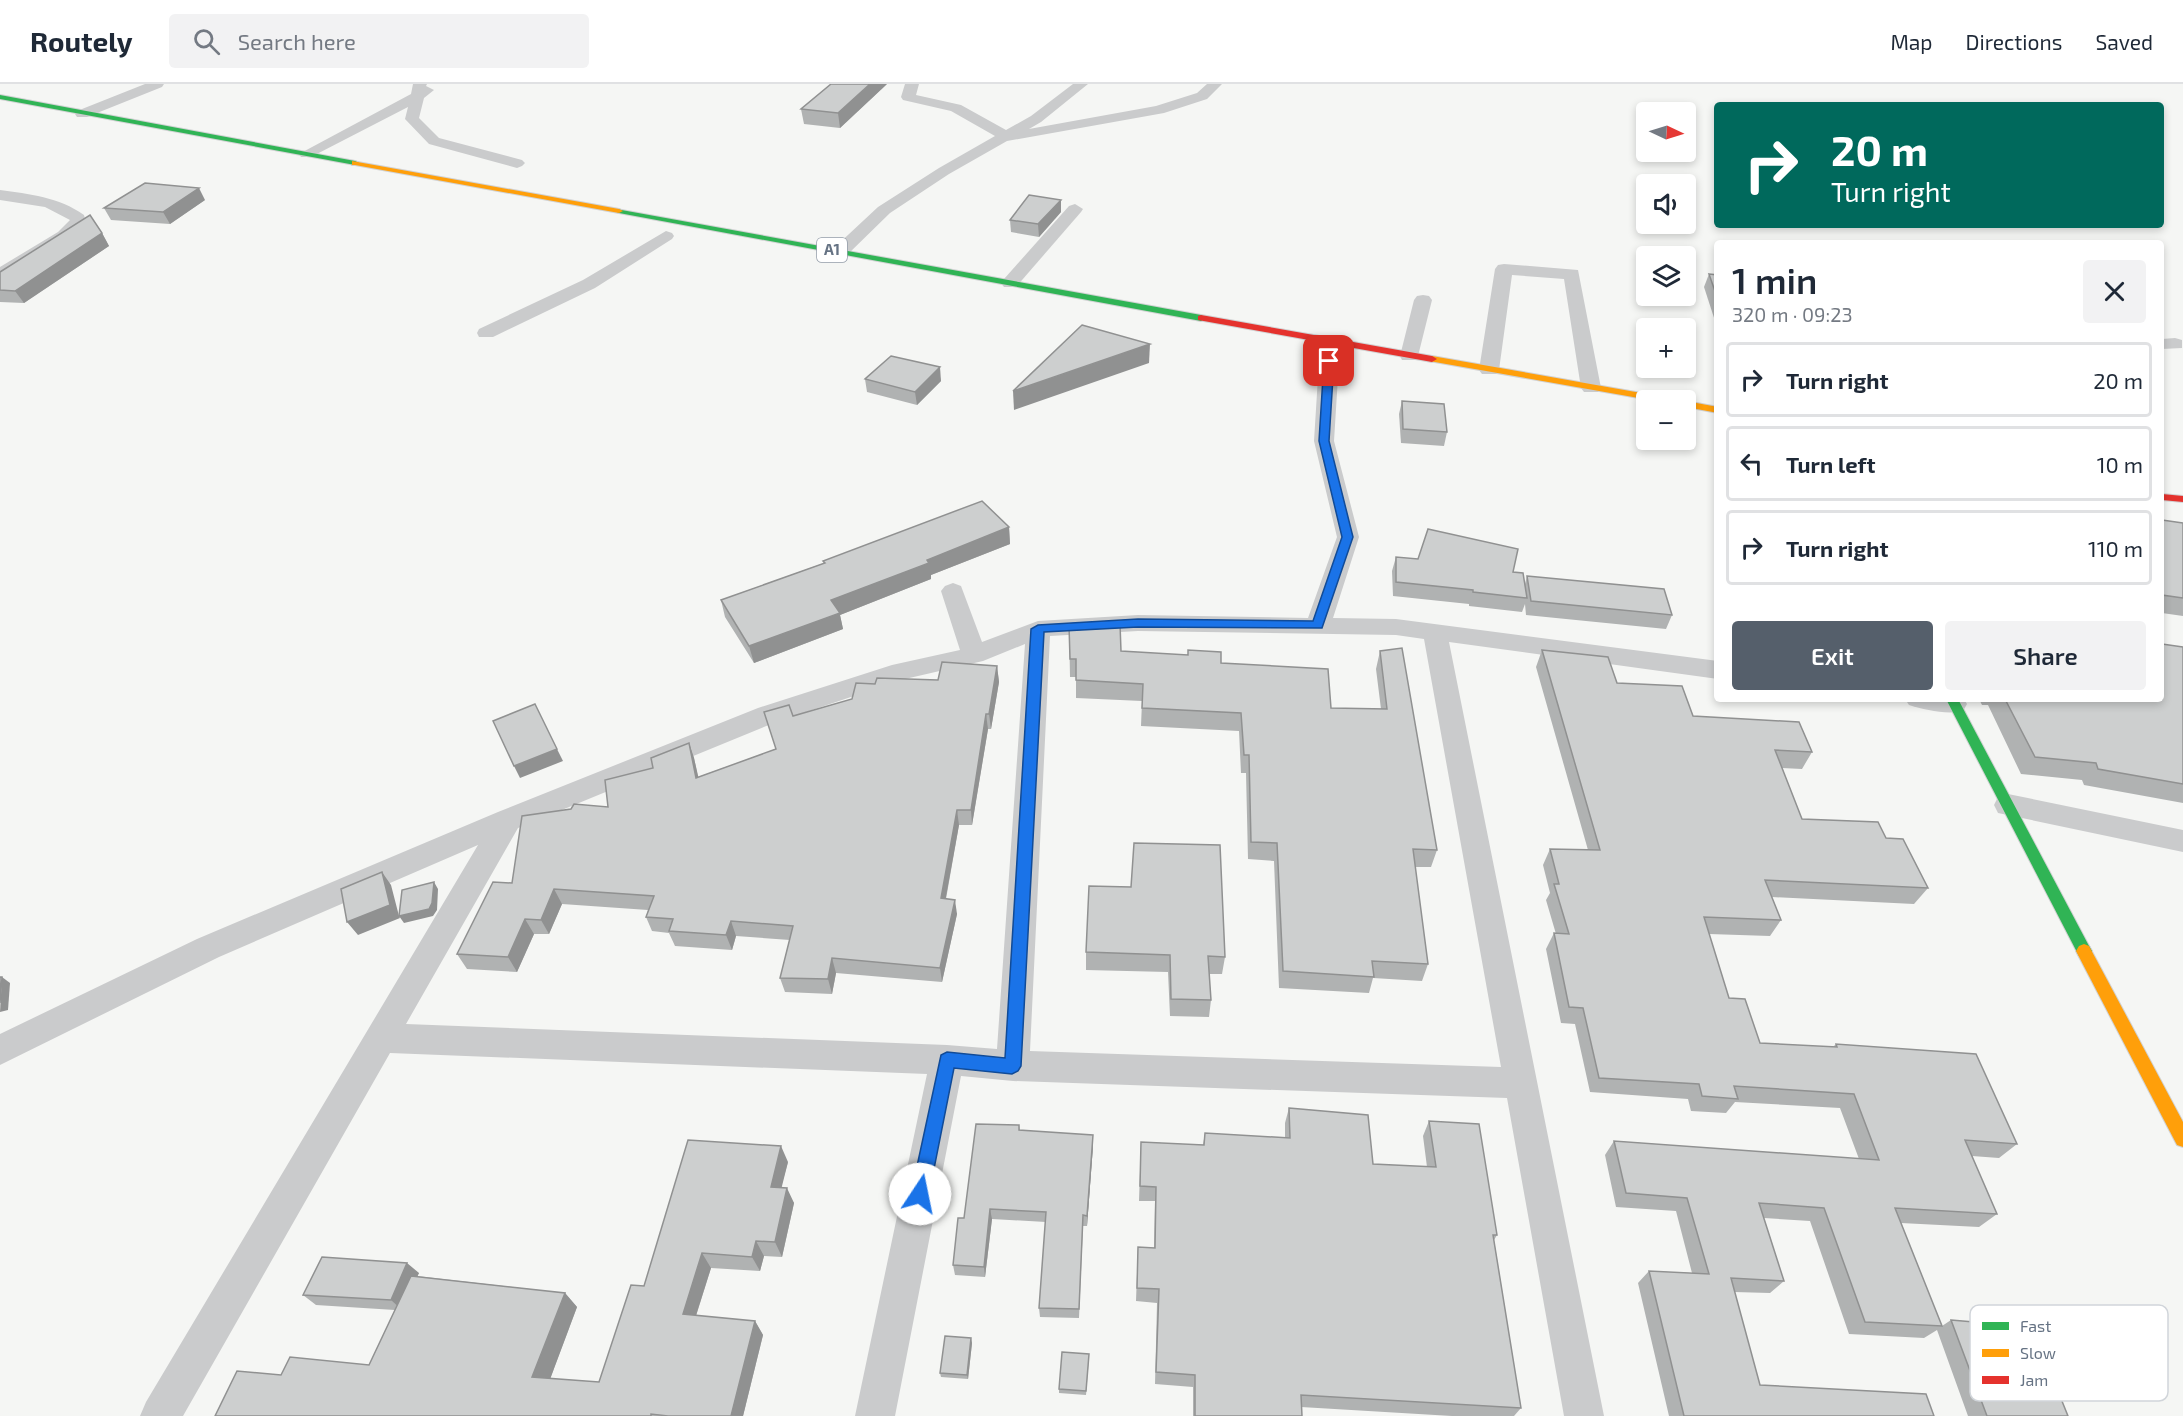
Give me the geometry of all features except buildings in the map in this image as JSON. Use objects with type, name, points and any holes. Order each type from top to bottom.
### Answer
[{"type":"main road","name":"A1","points":[[0,97],[82,114],[1636,395]]},
{"type":"main road","points":[[642,232],[671,237]]},
{"type":"main road","points":[[1696,406],[1714,409]]},
{"type":"main road","points":[[2164,497],[2183,499]]},
{"type":"main road","points":[[1953,702],[2183,1139]]},
{"type":"street","points":[[82,114],[157,84]]},
{"type":"street","points":[[306,154],[377,119],[418,90],[438,84]]},
{"type":"street","points":[[912,84],[908,97],[956,108],[1008,136],[1159,110],[1202,96],[1215,84]]},
{"type":"street","points":[[840,252],[884,210],[944,171],[1036,119],[1081,84]]},
{"type":"street","points":[[418,90],[412,119],[434,141],[517,163]]},
{"type":"street","points":[[0,195],[44,201],[71,213],[78,218],[78,223],[64,235],[0,274]]},
{"type":"street","points":[[1010,283],[1075,209]]},
{"type":"street","points":[[486,333],[589,284],[671,237]]},
{"type":"street","points":[[1489,370],[1504,269],[1572,274],[1591,388]]},
{"type":"street","points":[[1409,356],[1423,300]]},
{"type":"street","points":[[1318,626],[1348,537],[1324,441],[1329,361]]},
{"type":"street","points":[[953,591],[974,655]]},
{"type":"street","points":[[0,1050],[208,948],[508,820],[767,716],[901,671],[974,655],[1038,629],[1138,623],[1396,627],[1714,669]]},
{"type":"street","points":[[1012,1066],[1038,629]]},
{"type":"street","points":[[1435,632],[1584,1416]]},
{"type":"street","points":[[2008,805],[2183,841]]},
{"type":"street","points":[[160,1416],[508,820]]},
{"type":"street","points":[[382,1038],[947,1060],[1012,1066],[1520,1083]]},
{"type":"street","points":[[875,1416],[947,1060]]},
{"type":"traffic: fast","points":[[0,97],[355,163]]},
{"type":"traffic: fast","points":[[619,211],[1201,318]]},
{"type":"traffic: fast","points":[[1954,702],[2084,951]]},
{"type":"traffic: slow","points":[[355,163],[619,211]]},
{"type":"traffic: slow","points":[[1432,359],[1636,395]]},
{"type":"traffic: slow","points":[[1696,406],[1714,409]]},
{"type":"traffic: slow","points":[[2084,951],[2183,1139]]},
{"type":"traffic: jam","points":[[1201,318],[1432,359]]},
{"type":"traffic: jam","points":[[2164,497],[2183,499]]},
{"type":"route","points":[[920,1194],[947,1060],[1012,1066],[1038,629],[1138,623],[1318,626],[1348,537],[1324,441],[1329,361]]}]
